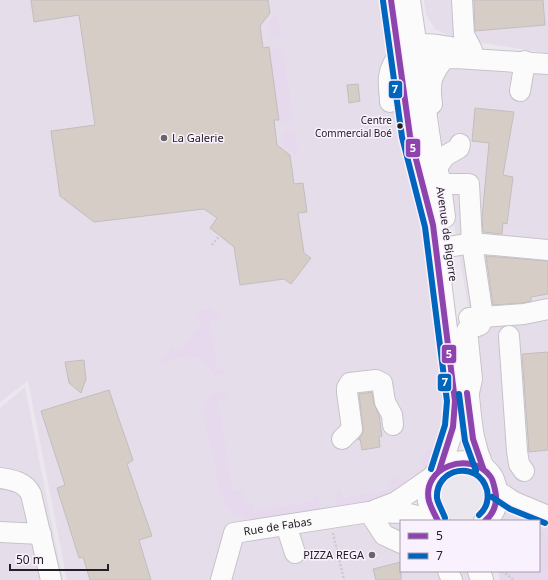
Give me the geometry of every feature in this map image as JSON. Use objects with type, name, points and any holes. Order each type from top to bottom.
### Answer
[{"type":"main road","name":"Avenue de Bigorre","points":[[403,0],[410,51],[437,172],[459,319],[468,397],[470,431],[475,450],[483,468],[489,474],[496,490]]},
{"type":"main road","name":"Avenue de Bigorre","points":[[410,51],[410,136],[433,225],[455,401],[453,428],[437,473],[429,488],[428,502],[431,511],[437,520]]},
{"type":"main road","points":[[437,473],[456,462],[474,464],[483,468]]},
{"type":"main road","points":[[488,518],[495,506],[496,490]]},
{"type":"street","points":[[403,0],[426,32],[468,49]]},
{"type":"street","points":[[462,0],[464,35],[468,49]]},
{"type":"street","points":[[390,102],[389,77],[410,51],[424,44],[489,52],[525,61]]},
{"type":"street","points":[[410,51],[427,59],[445,58],[525,61],[548,64]]},
{"type":"street","points":[[437,172],[429,86],[430,80],[445,58]]},
{"type":"street","points":[[520,91],[525,61]]},
{"type":"street","points":[[437,172],[445,156],[459,148],[460,144]]},
{"type":"street","points":[[437,172],[469,184],[472,243],[482,317],[480,325],[467,330],[472,379],[468,397]]},
{"type":"street","points":[[448,247],[472,243],[548,250]]},
{"type":"street","points":[[459,319],[524,314],[548,310]]},
{"type":"street","points":[[509,336],[517,451],[519,464],[524,471]]},
{"type":"street","points":[[342,439],[352,429],[347,388],[350,384],[371,380],[376,380],[382,383],[385,402],[392,420]]},
{"type":"street","name":"Rue de Fabas","points":[[370,512],[396,502],[437,473]]},
{"type":"street","points":[[0,478],[15,481],[27,486],[31,494],[51,580]]},
{"type":"street","points":[[496,490],[514,502],[548,516]]},
{"type":"street","points":[[370,512],[384,535],[400,543]]},
{"type":"street","name":"Rue de Fabas","points":[[220,580],[234,533],[370,512],[405,514],[433,520]]},
{"type":"street","points":[[488,518],[507,512],[519,514],[535,520]]},
{"type":"street","points":[[286,525],[295,554]]},
{"type":"street","points":[[0,532],[41,534]]},
{"type":"path","points":[[212,245],[220,235]]},
{"type":"path","points":[[331,526],[344,580]]},
{"type":"path","points":[[503,572],[514,580]]},
{"type":"shaded area","points":[[0,0],[385,0],[449,386],[449,429],[402,520],[400,520],[400,572],[468,572],[472,580],[67,580],[28,381],[0,402]]},
{"type":"shaded area","points":[[424,0],[548,0],[548,53],[456,39],[435,29],[426,15]]},
{"type":"shaded area","points":[[277,12],[281,36],[270,38],[268,23]]},
{"type":"shaded area","points":[[283,48],[293,120],[281,122],[270,50]]},
{"type":"shaded area","points":[[456,63],[548,73],[548,580],[506,580],[540,572],[540,520],[496,520],[503,502],[506,480],[497,463],[486,449],[474,341],[444,166],[436,86]]},
{"type":"shaded area","points":[[295,131],[298,157],[284,146],[282,133]]},
{"type":"shaded area","points":[[203,309],[210,309],[218,315],[219,319],[210,320],[217,369],[226,368],[223,374],[215,376],[206,363],[201,359],[190,357],[160,365],[163,358],[172,346],[180,352],[203,321],[196,315]]},
{"type":"shaded area","points":[[25,387],[63,580],[0,580],[0,408]]},
{"type":"shaded area","points":[[221,390],[229,399],[218,400],[232,490],[240,489],[249,505],[253,504],[255,510],[313,501],[313,493],[320,500],[321,504],[319,510],[254,522],[227,509],[219,486],[203,411],[208,398],[213,393]]},
{"type":"shaded area","points":[[450,408],[430,468],[393,498],[339,508],[334,497],[341,488],[342,498],[379,492],[390,488],[387,480],[399,475],[405,482],[425,467],[419,460],[433,445]]},
{"type":"shaded area","points":[[540,531],[548,535],[547,580],[500,580],[498,572],[540,572]]},
{"type":"building","name":"La Galerie","points":[[31,0],[268,0],[270,13],[260,26],[263,48],[269,47],[279,120],[274,120],[277,145],[290,155],[294,184],[303,183],[307,212],[298,213],[304,253],[311,258],[291,284],[284,279],[240,285],[234,247],[210,228],[217,218],[204,209],[94,222],[60,196],[51,131],[95,125],[79,15],[34,22]]},
{"type":"building","points":[[474,0],[543,0],[545,25],[475,31]]},
{"type":"building","points":[[358,84],[360,101],[349,103],[347,85]]},
{"type":"building","points":[[475,108],[514,112],[503,175],[513,177],[507,224],[503,223],[502,234],[483,232],[482,218],[489,143],[472,141]]},
{"type":"building","points":[[486,256],[548,261],[548,294],[531,297],[531,301],[522,303],[493,305]]},
{"type":"building","points":[[548,352],[548,450],[529,452],[522,354]]},
{"type":"building","points":[[84,360],[86,379],[81,393],[69,383],[65,362]]},
{"type":"building","points":[[109,390],[133,460],[127,464],[152,536],[139,540],[151,580],[90,580],[83,557],[79,558],[57,488],[65,485],[41,411]]},
{"type":"building","points":[[372,392],[374,404],[379,415],[382,436],[379,437],[380,447],[362,450],[360,439],[358,440],[363,433],[359,394]]},
{"type":"building","points":[[400,562],[401,580],[376,580],[373,569]]},
{"type":"transit line","name":"5","points":[[391,0],[410,136],[433,225],[455,401],[453,427],[439,471]]},
{"type":"transit line","name":"7","points":[[383,1],[402,137],[425,227],[447,401],[445,425],[431,469]]},
{"type":"transit line","name":"5","points":[[467,393],[473,439],[483,468]]},
{"type":"transit line","name":"7","points":[[459,394],[465,441],[476,471]]},
{"type":"transit line","name":"5","points":[[438,520],[429,501],[429,489],[432,479],[440,471],[449,466],[460,464],[471,464],[481,468],[492,479],[496,494],[496,503],[493,511],[486,520]]},
{"type":"transit line","name":"7","points":[[445,518],[438,503],[438,488],[443,480],[450,474],[458,471],[467,471],[475,474],[482,480],[487,490],[487,504],[479,515]]},
{"type":"transit line","name":"7","points":[[492,497],[510,509],[538,520]]},
{"type":"transit line","name":"7","points":[[540,521],[545,523]]},
{"type":"place","name":"Centre Commercial Boé","points":[[400,126]]},
{"type":"place","name":"La Galerie","points":[[164,138]]},
{"type":"place","name":"PIZZA REGA","points":[[372,555]]}]
